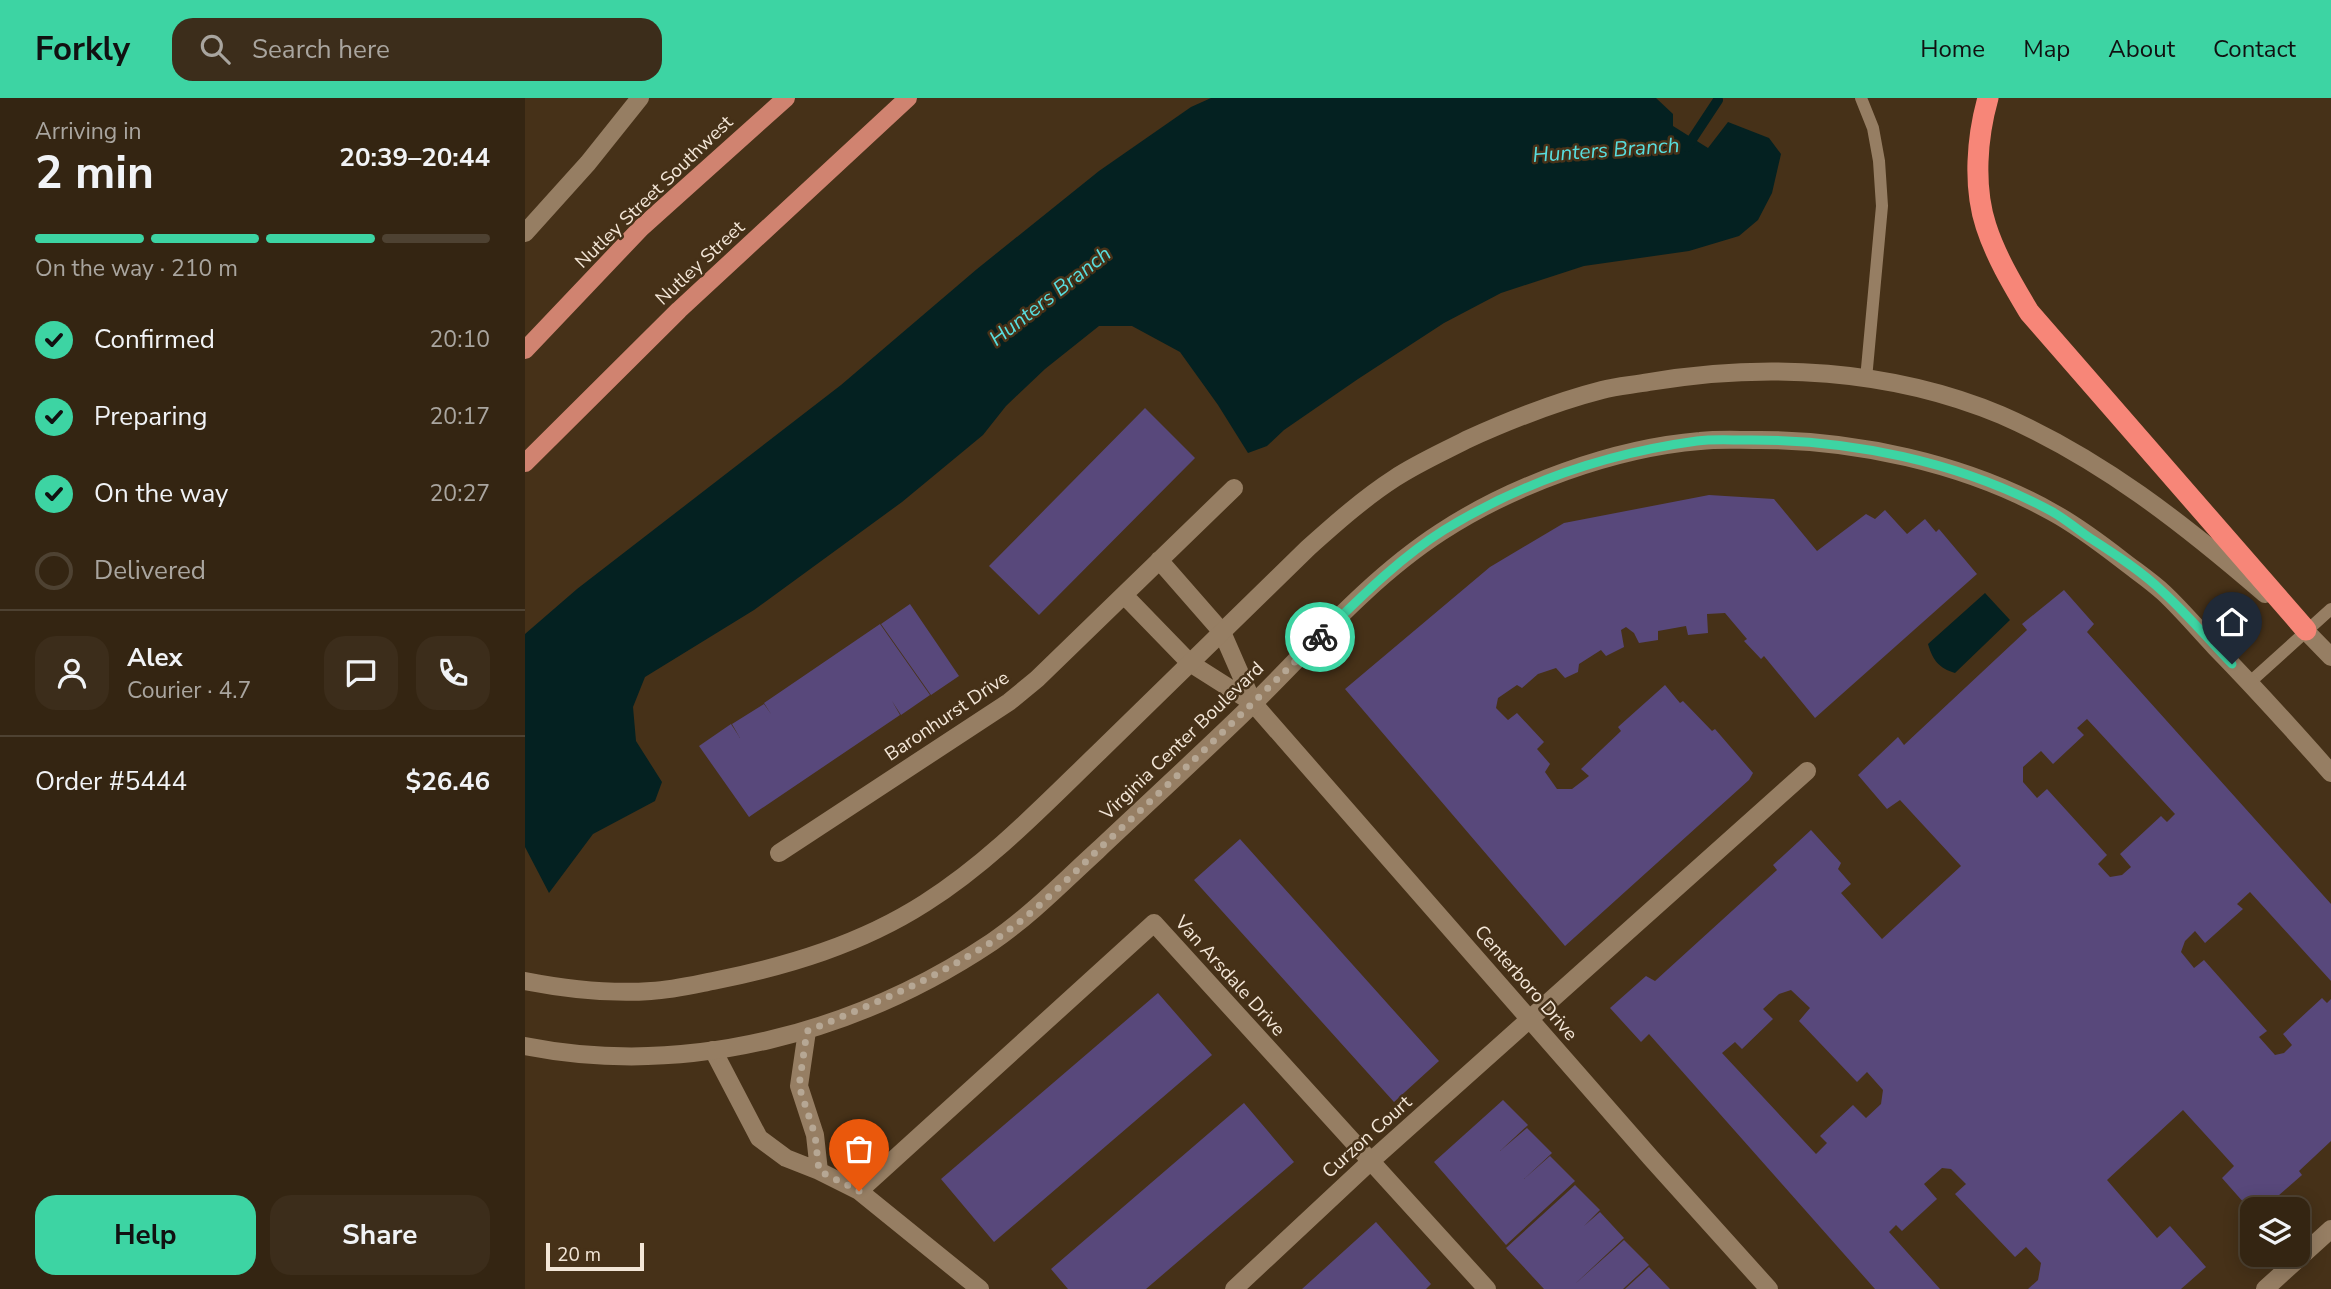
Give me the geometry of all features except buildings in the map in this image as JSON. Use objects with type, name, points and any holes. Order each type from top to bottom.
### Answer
[{"type":"highway","points":[[1988,98],[1979,145],[1979,186],[1985,225],[2004,269],[2029,312],[2306,630]]},
{"type":"main road","name":"Nutley Street Southwest","points":[[525,350],[641,228],[786,98]]},
{"type":"main road","name":"Nutley Street","points":[[525,463],[679,310],[908,98]]},
{"type":"street","points":[[525,233],[588,163],[640,98]]},
{"type":"street","points":[[525,981],[565,989],[651,991],[786,965],[844,945],[885,926],[926,903],[995,850],[1042,808],[1350,510],[1397,477],[1448,449],[1539,410],[1603,390],[1687,376],[1761,370],[1850,375],[1924,390],[2000,415],[2085,457],[2150,500],[2208,545],[2306,630],[2331,657]]},
{"type":"street","name":"Virginia Center Boulevard","points":[[525,1046],[562,1053],[660,1057],[759,1043],[807,1031],[950,968],[996,939],[1034,909],[1395,567],[1443,531],[1498,501],[1570,471],[1626,453],[1700,441],[1796,440],[1874,451],[1928,463],[1993,484],[2052,512],[2111,551],[2162,590],[2331,773]]},
{"type":"street","name":"Baronhurst Drive","points":[[779,853],[1009,702],[1037,679],[1234,488]]},
{"type":"street","points":[[1159,560],[1221,632],[1253,704]]},
{"type":"street","points":[[1124,595],[1190,663],[1253,704]]},
{"type":"street","name":"Centerboro Drive","points":[[1253,704],[1769,1289]]},
{"type":"street","name":"Curzon Court","points":[[1234,1289],[1371,1161],[1807,771]]},
{"type":"street","name":"Van Arsdale Drive","points":[[859,1191],[1154,923],[1487,1289]]},
{"type":"street","points":[[807,1031],[799,1086],[815,1135],[819,1171]]},
{"type":"street","points":[[713,1050],[759,1138],[786,1158],[859,1191],[980,1289]]},
{"type":"street","points":[[2265,1289],[2331,1229]]},
{"type":"lane","points":[[1861,98],[1873,128],[1879,161],[1881,206],[1866,379]]},
{"type":"lane","points":[[2249,683],[2331,609]]},
{"type":"water","points":[[1211,98],[1656,98],[1673,114],[1673,126],[1708,148],[1728,122],[1769,138],[1781,154],[1772,193],[1758,220],[1739,236],[1689,251],[1584,266],[1501,293],[1444,323],[1284,430],[1267,446],[1248,453],[1180,352],[1132,326],[1099,326],[1045,369],[1006,406],[983,435],[902,502],[754,610],[645,677],[633,707],[636,741],[662,782],[655,801],[593,834],[549,893],[525,847],[525,634],[577,589],[841,385],[977,269],[1099,171],[1191,107]]},
{"type":"water","points":[[1985,593],[2010,620],[1955,673],[1945,669],[1932,655],[1928,644]]},
{"type":"waterway","name":"Hunters Branch","points":[[1687,147],[1718,100]]},
{"type":"way so far","points":[[859,1191],[819,1171],[815,1135],[799,1086],[807,1031],[863,1009],[950,968],[996,939],[1034,909],[1163,790],[1320,637]]},
{"type":"route","points":[[1320,637],[1404,558],[1443,531],[1527,488],[1626,453],[1700,441],[1796,440],[1874,451],[1928,463],[1993,484],[2052,512],[2111,551],[2162,590],[2232,664]]}]
